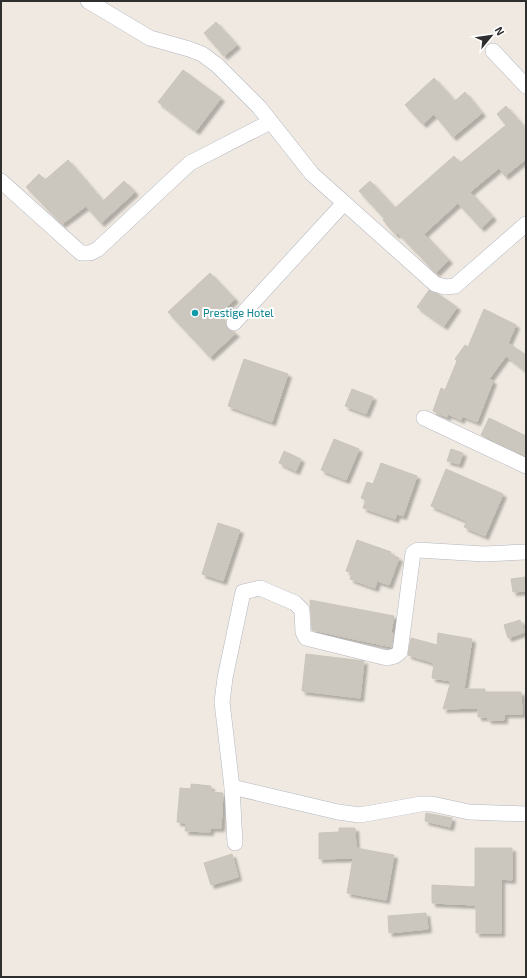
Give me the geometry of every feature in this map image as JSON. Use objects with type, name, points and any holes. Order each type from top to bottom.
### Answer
[{"type":"street","points":[[88,1],[150,38],[202,54],[222,69],[259,107],[312,174],[435,284],[445,287],[456,286],[526,224]]},
{"type":"street","points":[[493,51],[526,86]]},
{"type":"street","points":[[1,182],[81,253],[90,253],[98,250],[190,164],[270,122]]},
{"type":"street","points":[[234,323],[344,203]]},
{"type":"street","points":[[424,418],[526,466]]},
{"type":"street","points":[[235,843],[232,787],[222,702],[243,592],[252,588],[260,588],[295,603],[302,610],[303,632],[306,638],[387,658],[395,656],[400,652],[413,553],[418,550],[484,554],[526,552]]},
{"type":"street","points":[[232,787],[338,812],[360,815],[427,804],[468,812],[526,814]]},
{"type":"building","points":[[216,22],[237,45],[224,56],[204,33]]},
{"type":"building","points":[[183,70],[221,98],[196,131],[158,102]]},
{"type":"building","points":[[434,78],[455,101],[465,92],[482,113],[453,137],[434,114],[423,124],[405,105]]},
{"type":"building","points":[[506,106],[526,129],[526,159],[505,176],[499,168],[470,192],[493,217],[481,228],[458,203],[424,234],[449,260],[436,273],[398,233],[396,235],[383,220],[385,219],[359,191],[370,181],[395,208],[454,156],[460,163],[506,125],[497,114]]},
{"type":"building","points":[[68,160],[103,201],[124,181],[135,192],[101,223],[86,206],[62,224],[26,187],[39,174],[45,180]]},
{"type":"building","name":"Prestige Hotel","points":[[210,273],[235,299],[219,315],[225,321],[228,329],[236,333],[210,357],[168,312]]},
{"type":"building","points":[[429,290],[438,294],[457,307],[444,326],[417,307]]},
{"type":"building","points":[[484,309],[516,325],[508,343],[526,355],[526,371],[506,356],[489,379],[493,381],[477,422],[462,416],[461,420],[448,414],[447,417],[433,411],[441,388],[445,390],[457,361],[455,359],[465,345],[468,347]]},
{"type":"building","points":[[244,359],[288,374],[272,422],[228,406]]},
{"type":"building","points":[[352,389],[373,397],[366,414],[345,406]]},
{"type":"building","points":[[489,418],[526,436],[526,456],[481,435]]},
{"type":"building","points":[[334,439],[359,449],[346,480],[321,470]]},
{"type":"building","points":[[451,449],[463,453],[459,464],[447,461]]},
{"type":"building","points":[[284,451],[301,459],[296,471],[279,463]]},
{"type":"building","points":[[381,463],[417,476],[403,516],[397,514],[395,519],[363,508],[366,500],[361,498],[367,482],[373,484]]},
{"type":"building","points":[[446,469],[503,494],[485,536],[464,527],[467,521],[431,506]]},
{"type":"building","points":[[218,523],[240,530],[223,581],[202,574]]},
{"type":"building","points":[[357,540],[391,552],[390,554],[399,558],[389,585],[377,581],[375,588],[350,579],[352,573],[346,571]]},
{"type":"building","points":[[526,577],[526,591],[513,592],[511,579]]},
{"type":"building","points":[[310,600],[394,616],[391,632],[393,633],[392,647],[312,630]]},
{"type":"building","points":[[520,620],[525,632],[508,638],[504,625]]},
{"type":"building","points":[[438,633],[472,639],[464,689],[485,689],[485,692],[521,692],[522,714],[504,714],[504,720],[488,720],[488,717],[478,717],[478,708],[443,709],[451,681],[432,678],[434,663],[408,655],[411,638],[437,645]]},
{"type":"building","points":[[306,654],[364,661],[360,698],[302,691]]},
{"type":"building","points":[[191,784],[211,786],[211,792],[223,793],[221,828],[210,828],[210,832],[185,831],[186,823],[177,822],[180,788],[191,789]]},
{"type":"building","points":[[426,813],[452,818],[450,827],[425,821]]},
{"type":"building","points":[[339,828],[355,828],[356,848],[394,855],[386,900],[347,893],[353,858],[319,859],[319,833],[339,832]]},
{"type":"building","points":[[475,848],[512,848],[512,880],[501,879],[501,933],[476,933],[476,905],[432,903],[432,885],[475,887]]},
{"type":"building","points":[[232,854],[238,877],[211,885],[204,863]]},
{"type":"building","points":[[426,913],[428,929],[389,933],[388,916]]},
{"type":"place","name":"Prestige Hotel","points":[[195,313]]}]
